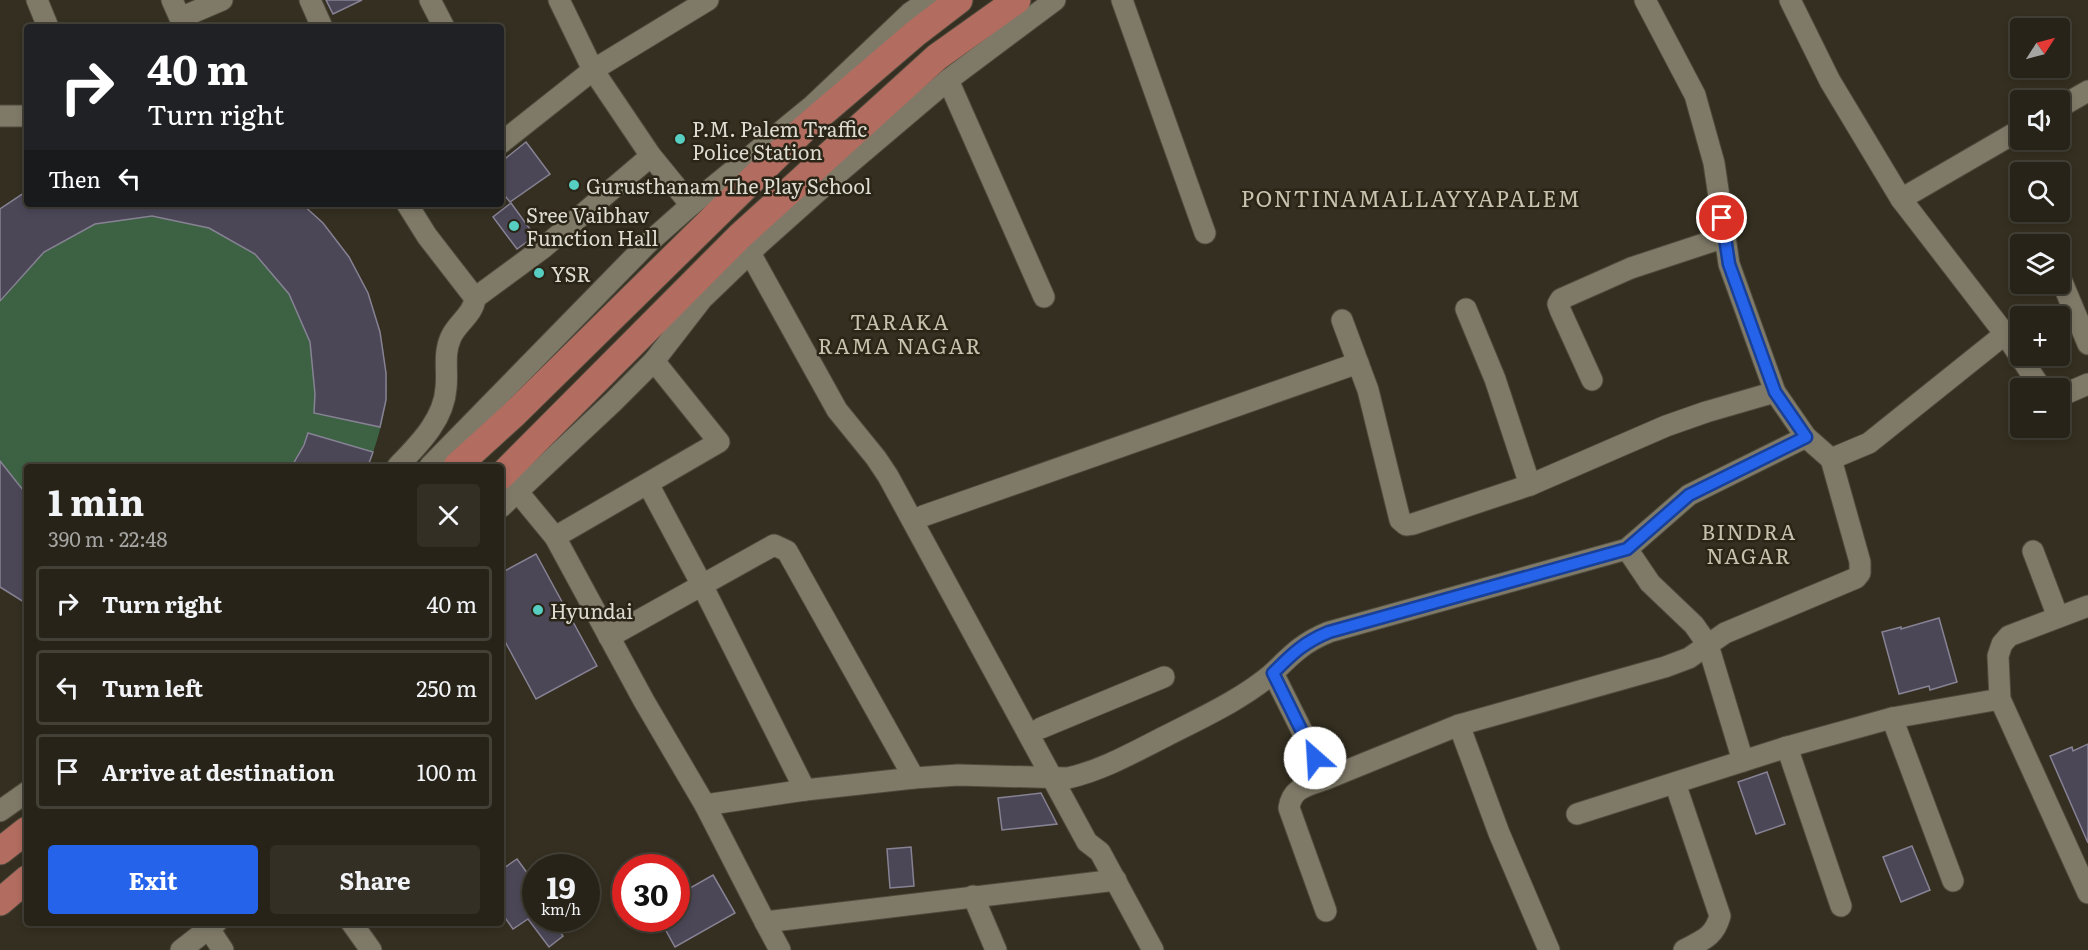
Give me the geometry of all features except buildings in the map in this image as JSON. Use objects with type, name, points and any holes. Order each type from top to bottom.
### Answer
[{"type":"main road","points":[[455,456],[513,415],[805,128],[916,33],[959,0]]},
{"type":"main road","points":[[509,484],[740,236],[936,57],[1017,0]]},
{"type":"main road","points":[[0,851],[24,832]]},
{"type":"main road","points":[[0,902],[24,882]]},
{"type":"street","points":[[37,0],[47,24]]},
{"type":"street","points":[[172,0],[180,18],[222,0]]},
{"type":"street","points":[[310,0],[321,24]]},
{"type":"street","points":[[430,0],[442,24]]},
{"type":"street","points":[[559,0],[593,70],[651,156],[691,205]]},
{"type":"street","points":[[504,141],[593,70],[708,0]]},
{"type":"street","points":[[435,464],[455,456],[606,286],[647,244],[811,107],[910,13],[929,0]]},
{"type":"street","points":[[504,498],[509,484],[614,402],[654,361],[702,298],[843,169],[948,80],[1055,0]]},
{"type":"street","points":[[1122,0],[1205,233]]},
{"type":"street","points":[[1326,911],[1289,808],[1290,797],[1297,791],[1460,725],[1665,667],[1689,658],[1725,633],[1851,581],[1860,573],[1860,562],[1831,459],[1806,437],[1775,392],[1729,264],[1714,163],[1695,95],[1645,0]]},
{"type":"street","points":[[1790,0],[1830,81],[1901,199],[2005,334],[2034,378]]},
{"type":"street","points":[[948,80],[1044,297]]},
{"type":"street","points":[[2070,101],[2088,91]]},
{"type":"street","points":[[0,116],[24,116]]},
{"type":"street","points":[[1901,199],[2010,136]]},
{"type":"street","points":[[400,464],[421,442],[434,423],[445,400],[447,347],[452,335],[475,305],[476,298],[543,248],[651,156]]},
{"type":"street","points":[[415,207],[427,236],[476,298]]},
{"type":"street","points":[[1592,380],[1561,312],[1558,304],[1561,299],[1631,268],[1725,237]]},
{"type":"street","points":[[755,249],[846,399],[889,454],[1041,728],[1087,842],[1100,852],[1153,950]]},
{"type":"street","points":[[755,249],[837,410],[888,476],[1060,779]]},
{"type":"street","points":[[2067,294],[2088,344]]},
{"type":"street","points":[[1466,309],[1495,379],[1530,485]]},
{"type":"street","points":[[1342,321],[1368,390],[1396,508],[1400,520],[1406,525],[1530,485],[1666,426],[1775,392]]},
{"type":"street","points":[[1831,459],[1869,442],[2005,334]]},
{"type":"street","points":[[555,537],[719,442],[654,361]]},
{"type":"street","points":[[923,516],[1358,363]]},
{"type":"street","points":[[2070,392],[2088,384]]},
{"type":"street","points":[[434,423],[455,456]]},
{"type":"street","points":[[705,805],[805,790],[914,778],[958,775],[1060,779],[1084,775],[1114,762],[1255,688],[1296,649],[1313,639],[1329,632],[1627,549],[1689,495],[1806,437]]},
{"type":"street","points":[[509,484],[555,537],[644,701],[705,805],[780,950]]},
{"type":"street","points":[[648,484],[702,585],[805,790]]},
{"type":"street","points":[[609,637],[774,544],[787,551],[914,778]]},
{"type":"street","points":[[1627,549],[1650,582],[1694,625],[1708,645],[1743,761]]},
{"type":"street","points":[[2033,551],[2058,617]]},
{"type":"street","points":[[2088,606],[2009,636],[2002,644],[1998,656],[2000,699],[2088,893]]},
{"type":"street","points":[[1273,673],[1326,779]]},
{"type":"street","points":[[1041,728],[1164,677]]},
{"type":"street","points":[[1577,814],[1787,747],[1892,718],[2000,699]]},
{"type":"street","points":[[1892,718],[1953,881]]},
{"type":"street","points":[[1460,725],[1499,833],[1548,950]]},
{"type":"street","points":[[1787,747],[1841,906]]},
{"type":"street","points":[[1675,783],[1720,916],[1717,929],[1705,939],[1684,950]]},
{"type":"street","points":[[0,812],[24,794]]},
{"type":"street","points":[[765,922],[1116,880]]},
{"type":"street","points":[[973,896],[996,950]]},
{"type":"street","points":[[181,950],[213,926],[224,950]]},
{"type":"street","points":[[354,926],[370,950]]},
{"type":"green space","points":[[24,193],[24,207],[305,207],[332,235],[356,269],[365,287],[378,327],[385,362],[387,394],[381,425],[369,464],[24,464],[24,602],[0,587],[0,209]]},
{"type":"place","name":"P.M. Palem Traffic Police Station","points":[[680,139]]},
{"type":"place","name":"Gurusthanam The Play School","points":[[574,185]]},
{"type":"place","name":"Sree Vaibhav Function Hall","points":[[514,226]]},
{"type":"place","name":"YSR","points":[[539,273]]},
{"type":"place","name":"Hyundai","points":[[538,610]]},
{"type":"district","name":"PONTINAMALLAYYAPALEM","points":[[1411,197]]},
{"type":"district","name":"TARAKA RAMA NAGAR","points":[[900,332]]},
{"type":"district","name":"BINDRA NAGAR","points":[[1749,542]]},
{"type":"route","points":[[1315,758],[1273,673],[1296,649],[1329,632],[1627,549],[1689,495],[1806,437],[1775,392],[1729,264],[1722,218]]}]
